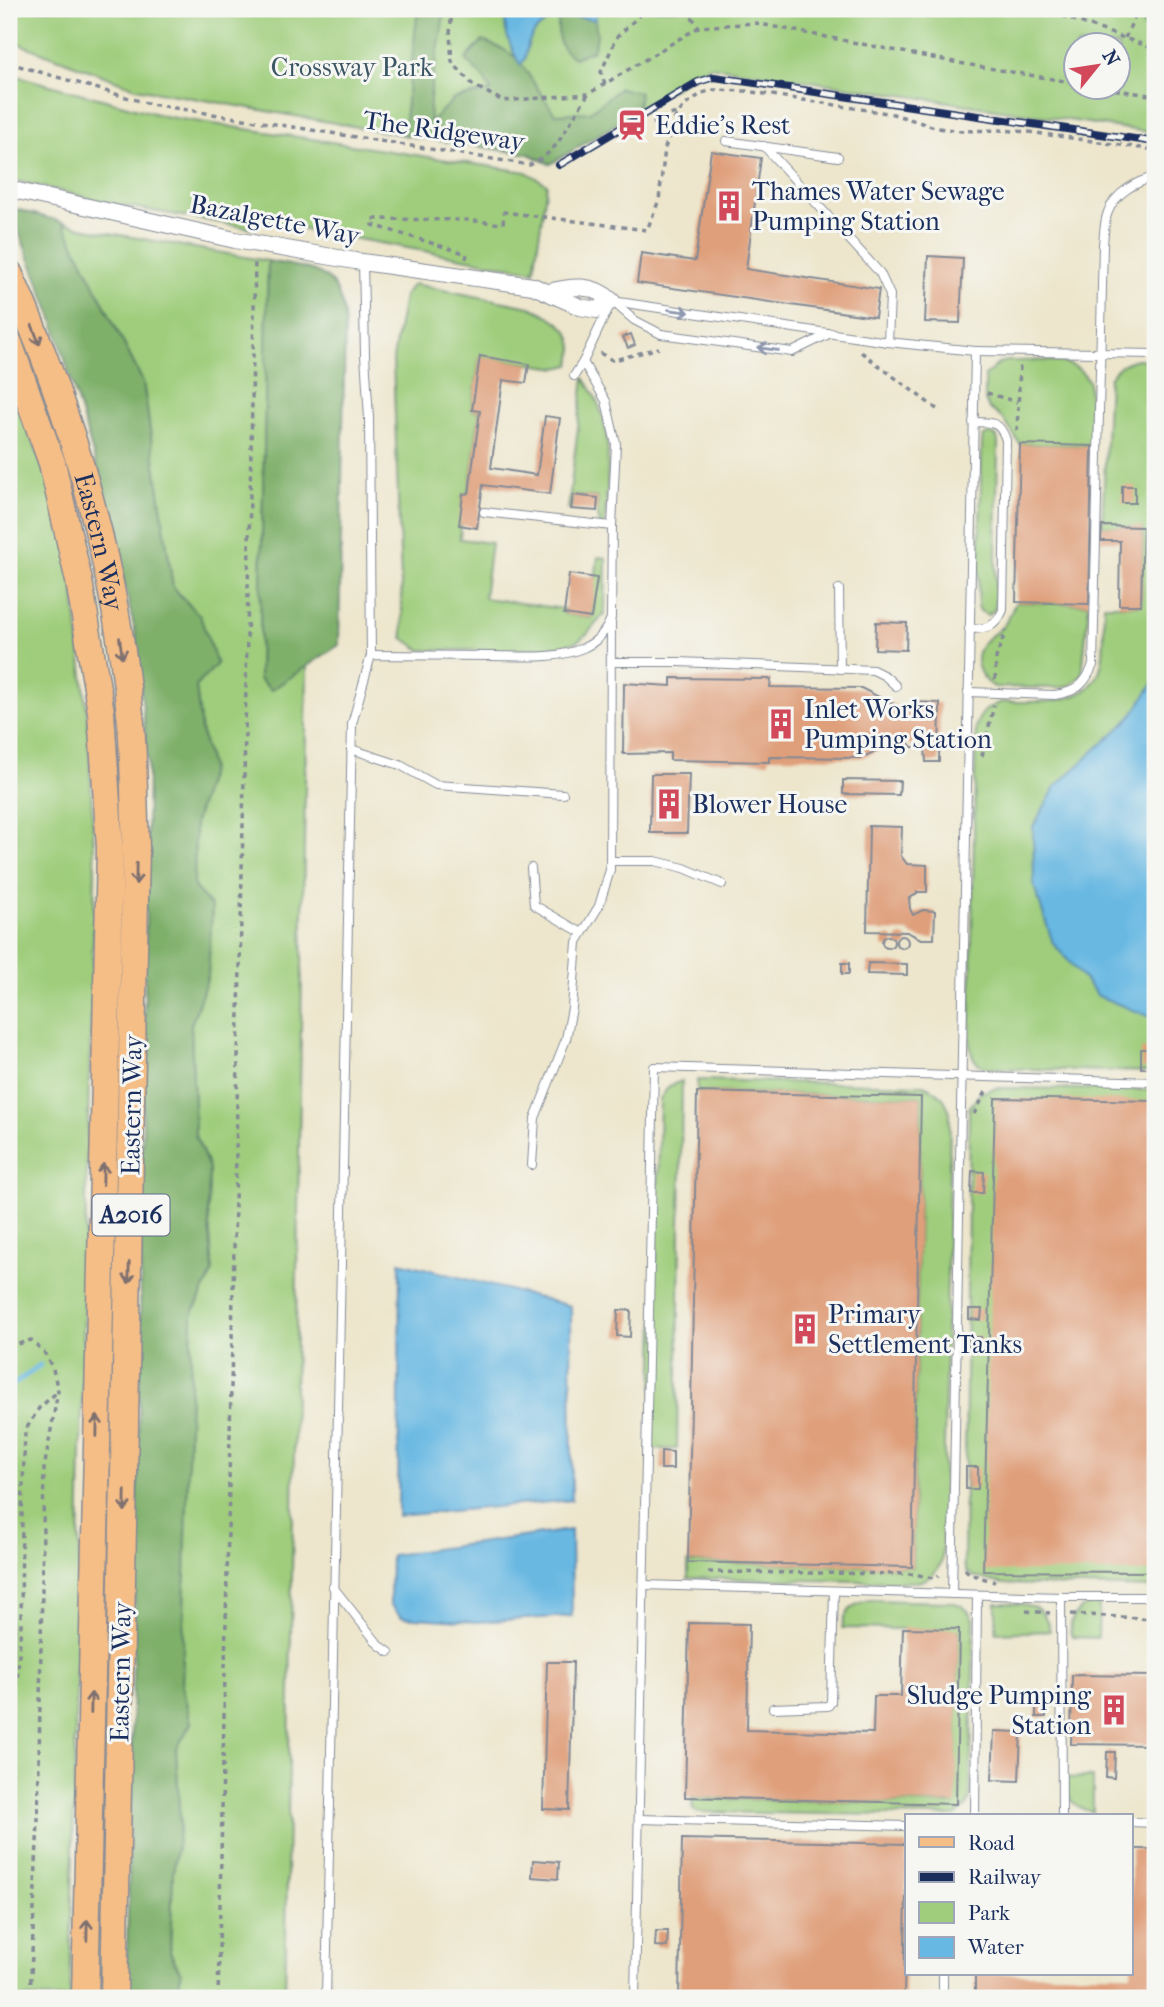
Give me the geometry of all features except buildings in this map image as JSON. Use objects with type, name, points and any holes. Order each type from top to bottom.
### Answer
[{"type":"main road","name":"Eastern Way","points":[[9,273],[36,332],[73,438],[104,559],[120,642],[131,724],[136,846],[134,998],[114,1998]]},
{"type":"main road","name":"Eastern Way","points":[[9,342],[52,463],[79,581],[101,712],[110,848],[85,1998]]},
{"type":"street","name":"Bazalgette Way","points":[[9,189],[235,240],[541,289],[571,286],[594,289],[612,301]]},
{"type":"lane","points":[[726,141],[838,157]]},
{"type":"lane","points":[[764,146],[880,273],[890,295],[888,342]]},
{"type":"lane","points":[[968,692],[1055,695],[1069,693],[1079,688],[1087,679],[1093,665],[1103,245],[1108,212],[1118,196],[1133,185],[1155,177]]},
{"type":"lane","points":[[326,1998],[351,749],[352,724],[371,655],[369,418],[363,262]]},
{"type":"lane","points":[[612,301],[634,320],[661,334],[792,352],[831,333]]},
{"type":"lane","points":[[612,301],[888,342],[975,351],[1155,354]]},
{"type":"lane","points":[[573,376],[583,362],[612,301]]},
{"type":"lane","points":[[953,1594],[975,351]]},
{"type":"lane","points":[[532,1165],[535,1118],[566,1039],[572,1008],[577,942],[603,895],[610,861],[612,526],[616,444],[606,401],[583,362]]},
{"type":"lane","points":[[969,629],[985,629],[999,620],[1003,610],[1004,584],[1006,440],[1003,430],[997,424],[973,422]]},
{"type":"lane","points":[[484,512],[612,526]]},
{"type":"lane","points":[[839,589],[840,669]]},
{"type":"lane","points":[[371,655],[565,654],[583,649],[598,640],[607,630],[611,618]]},
{"type":"lane","points":[[612,662],[873,670],[896,686]]},
{"type":"lane","points":[[351,749],[400,765],[436,785],[563,794]]},
{"type":"lane","points":[[610,861],[656,861],[684,867],[722,884]]},
{"type":"lane","points":[[531,868],[534,905],[582,933]]},
{"type":"lane","points":[[107,996],[134,998]]},
{"type":"lane","points":[[635,1998],[654,1068],[1155,1082]]},
{"type":"lane","points":[[644,1585],[1061,1597],[1155,1597]]},
{"type":"lane","points":[[333,1587],[379,1645],[389,1652]]},
{"type":"lane","points":[[773,1708],[828,1706],[831,1702],[834,1591]]},
{"type":"lane","points":[[975,1814],[977,1595]]},
{"type":"lane","points":[[1061,1597],[1062,1814]]},
{"type":"lane","points":[[639,1819],[905,1826]]},
{"type":"lane","points":[[1132,1822],[1155,1823]]},
{"type":"lane","points":[[943,1976],[943,1998]]},
{"type":"path","points":[[452,9],[452,62],[472,85],[503,101],[588,93]]},
{"type":"path","points":[[605,83],[601,72],[617,37],[646,9]]},
{"type":"path","points":[[686,9],[699,27]]},
{"type":"path","points":[[1043,9],[1108,32]]},
{"type":"path","points":[[1128,32],[1138,9]]},
{"type":"path","name":"The Ridgeway","points":[[9,63],[150,104],[530,164],[543,158],[557,144],[588,93],[699,27],[755,23],[1062,81]]},
{"type":"path","points":[[1132,41],[1155,49]]},
{"type":"path","points":[[1132,92],[1155,96]]},
{"type":"path","points":[[653,124],[679,113]]},
{"type":"path","points":[[466,259],[467,254],[373,225],[373,219],[467,220],[503,224],[504,212],[541,216]]},
{"type":"path","points":[[218,1998],[255,256],[235,240]]},
{"type":"path","points":[[860,351],[938,410]]},
{"type":"path","points":[[1017,432],[1020,352]]},
{"type":"path","points":[[979,764],[994,706],[996,658],[1009,623]]},
{"type":"path","points":[[972,1119],[987,1091],[988,1078]]},
{"type":"path","points":[[9,1347],[31,1340],[44,1352],[53,1369],[58,1391],[44,1469],[38,1820],[30,1998]]},
{"type":"path","points":[[9,1847],[22,1624],[25,1431],[39,1408],[58,1391]]},
{"type":"path","points":[[963,1564],[970,1574],[995,1580],[1005,1609],[1155,1619]]},
{"type":"path","points":[[708,1572],[914,1574],[925,1577]]},
{"type":"green space","name":"Crossway Park","points":[[9,9],[1155,9],[1155,133],[710,66],[550,164],[529,154],[403,135],[136,88],[9,40]]},
{"type":"green space","points":[[418,9],[444,9],[431,93],[430,122],[454,99],[491,91],[466,59],[482,41],[517,58],[555,114],[590,112],[620,88],[640,93],[637,111],[550,164],[529,154],[403,135]]},
{"type":"green space","points":[[1155,13],[1155,40],[1138,18]]},
{"type":"green space","points":[[559,14],[595,20],[597,36],[593,50],[574,58],[568,54],[558,34]]},
{"type":"green space","points":[[9,74],[168,117],[526,172],[547,184],[534,271],[258,221],[256,229],[119,205],[9,179]]},
{"type":"green space","points":[[9,207],[63,222],[143,382],[173,588],[200,616],[217,664],[196,686],[201,730],[211,768],[195,822],[194,887],[212,907],[208,976],[191,1025],[195,1135],[209,1168],[208,1212],[213,1271],[192,1315],[182,1686],[191,1723],[176,1750],[180,1825],[173,1872],[170,1952],[181,1974],[176,1998],[126,1998],[139,1401],[148,763],[136,636],[105,494],[52,316]]},
{"type":"green space","points":[[63,222],[87,229],[268,261],[259,679],[271,690],[307,666],[285,1998],[176,1998],[181,1974],[170,1952],[173,1872],[180,1825],[176,1749],[191,1723],[182,1686],[192,1315],[213,1271],[208,1212],[209,1168],[195,1135],[191,1025],[208,976],[212,907],[194,887],[195,822],[211,768],[201,730],[196,686],[200,616],[173,588],[143,382]]},
{"type":"green space","points":[[268,261],[312,270],[323,275],[338,292],[345,324],[339,645],[271,690],[259,679]]},
{"type":"green space","points":[[413,284],[530,307],[558,322],[570,335],[573,354],[570,365],[558,368],[480,357],[472,410],[480,411],[469,493],[463,494],[460,539],[491,543],[484,598],[564,609],[564,614],[591,618],[598,557],[606,558],[605,613],[587,634],[576,642],[520,650],[421,650],[403,638],[393,359],[404,296]]},
{"type":"green space","points":[[1137,359],[1155,360],[1155,1072],[988,1068],[975,1061],[970,1044],[976,727],[985,711],[1002,702],[1060,700],[1086,690],[1095,680],[1103,659],[1104,605],[1141,605],[1143,528],[1102,526],[1109,378],[1121,366]]},
{"type":"green space","points":[[1054,361],[1075,367],[1083,373],[1089,383],[1092,446],[1020,444],[1003,419],[989,408],[985,401],[985,376],[999,363]]},
{"type":"green space","points":[[584,378],[595,396],[606,433],[608,472],[604,532],[601,531],[597,511],[598,498],[573,495],[571,509],[568,509]]},
{"type":"green space","points":[[9,381],[67,528],[88,723],[95,871],[70,1998],[9,1998]]},
{"type":"green space","points":[[990,433],[997,437],[998,443],[995,609],[988,615],[980,611],[978,606],[982,441],[983,437]]},
{"type":"green space","points":[[1016,602],[1089,604],[1082,674],[1074,682],[1058,688],[994,687],[983,677],[977,659],[981,646],[1005,624]]},
{"type":"green space","points":[[697,1080],[923,1085],[941,1095],[946,1103],[950,1113],[942,1560],[936,1572],[927,1579],[918,1582],[688,1578],[688,1562],[912,1567],[921,1097],[697,1092]]},
{"type":"green space","points":[[682,1081],[677,1449],[652,1449],[660,1099],[669,1086]]},
{"type":"green space","points":[[996,1088],[1155,1090],[1155,1588],[1003,1584],[975,1577],[967,1572],[964,1565],[969,1108],[980,1093]]},
{"type":"green space","points":[[869,1600],[951,1602],[970,1614],[974,1622],[970,1799],[967,1806],[957,1814],[905,1815],[693,1810],[692,1798],[955,1804],[959,1630],[842,1628],[850,1609]]},
{"type":"green space","points":[[996,1603],[1023,1604],[1037,1609],[1043,1614],[1050,1631],[996,1633]]},
{"type":"green space","points":[[1099,1603],[1098,1638],[1072,1637],[1071,1624],[1076,1613]]},
{"type":"green space","points":[[1093,1777],[1093,1812],[1080,1808],[1072,1801],[1067,1791],[1066,1778]]},
{"type":"water","points":[[507,9],[596,9],[595,20],[559,14],[543,24],[531,37],[520,65],[506,31]]},
{"type":"water","points":[[1155,681],[1155,1019],[1098,996],[1053,943],[1034,886],[1033,827],[1056,786],[1130,718]]},
{"type":"water","points":[[400,1262],[571,1306],[572,1500],[398,1516]]},
{"type":"water","points":[[571,1530],[572,1616],[476,1622],[401,1617],[390,1604],[391,1555]]},
{"type":"waterway","points":[[9,1388],[40,1365]]},
{"type":"railway","points":[[559,165],[698,82],[714,77],[1155,142]]},
{"type":"place","name":"Eddie's Rest","points":[[632,125]]},
{"type":"place","name":"Thames Water Sewage Pumping Station","points":[[729,206]]},
{"type":"place","name":"Inlet Works Pumping Station","points":[[781,724]]},
{"type":"place","name":"Blower House","points":[[669,804]]},
{"type":"place","name":"Primary Settlement Tanks","points":[[805,1329]]},
{"type":"place","name":"Sludge Pumping Station","points":[[1114,1710]]}]
